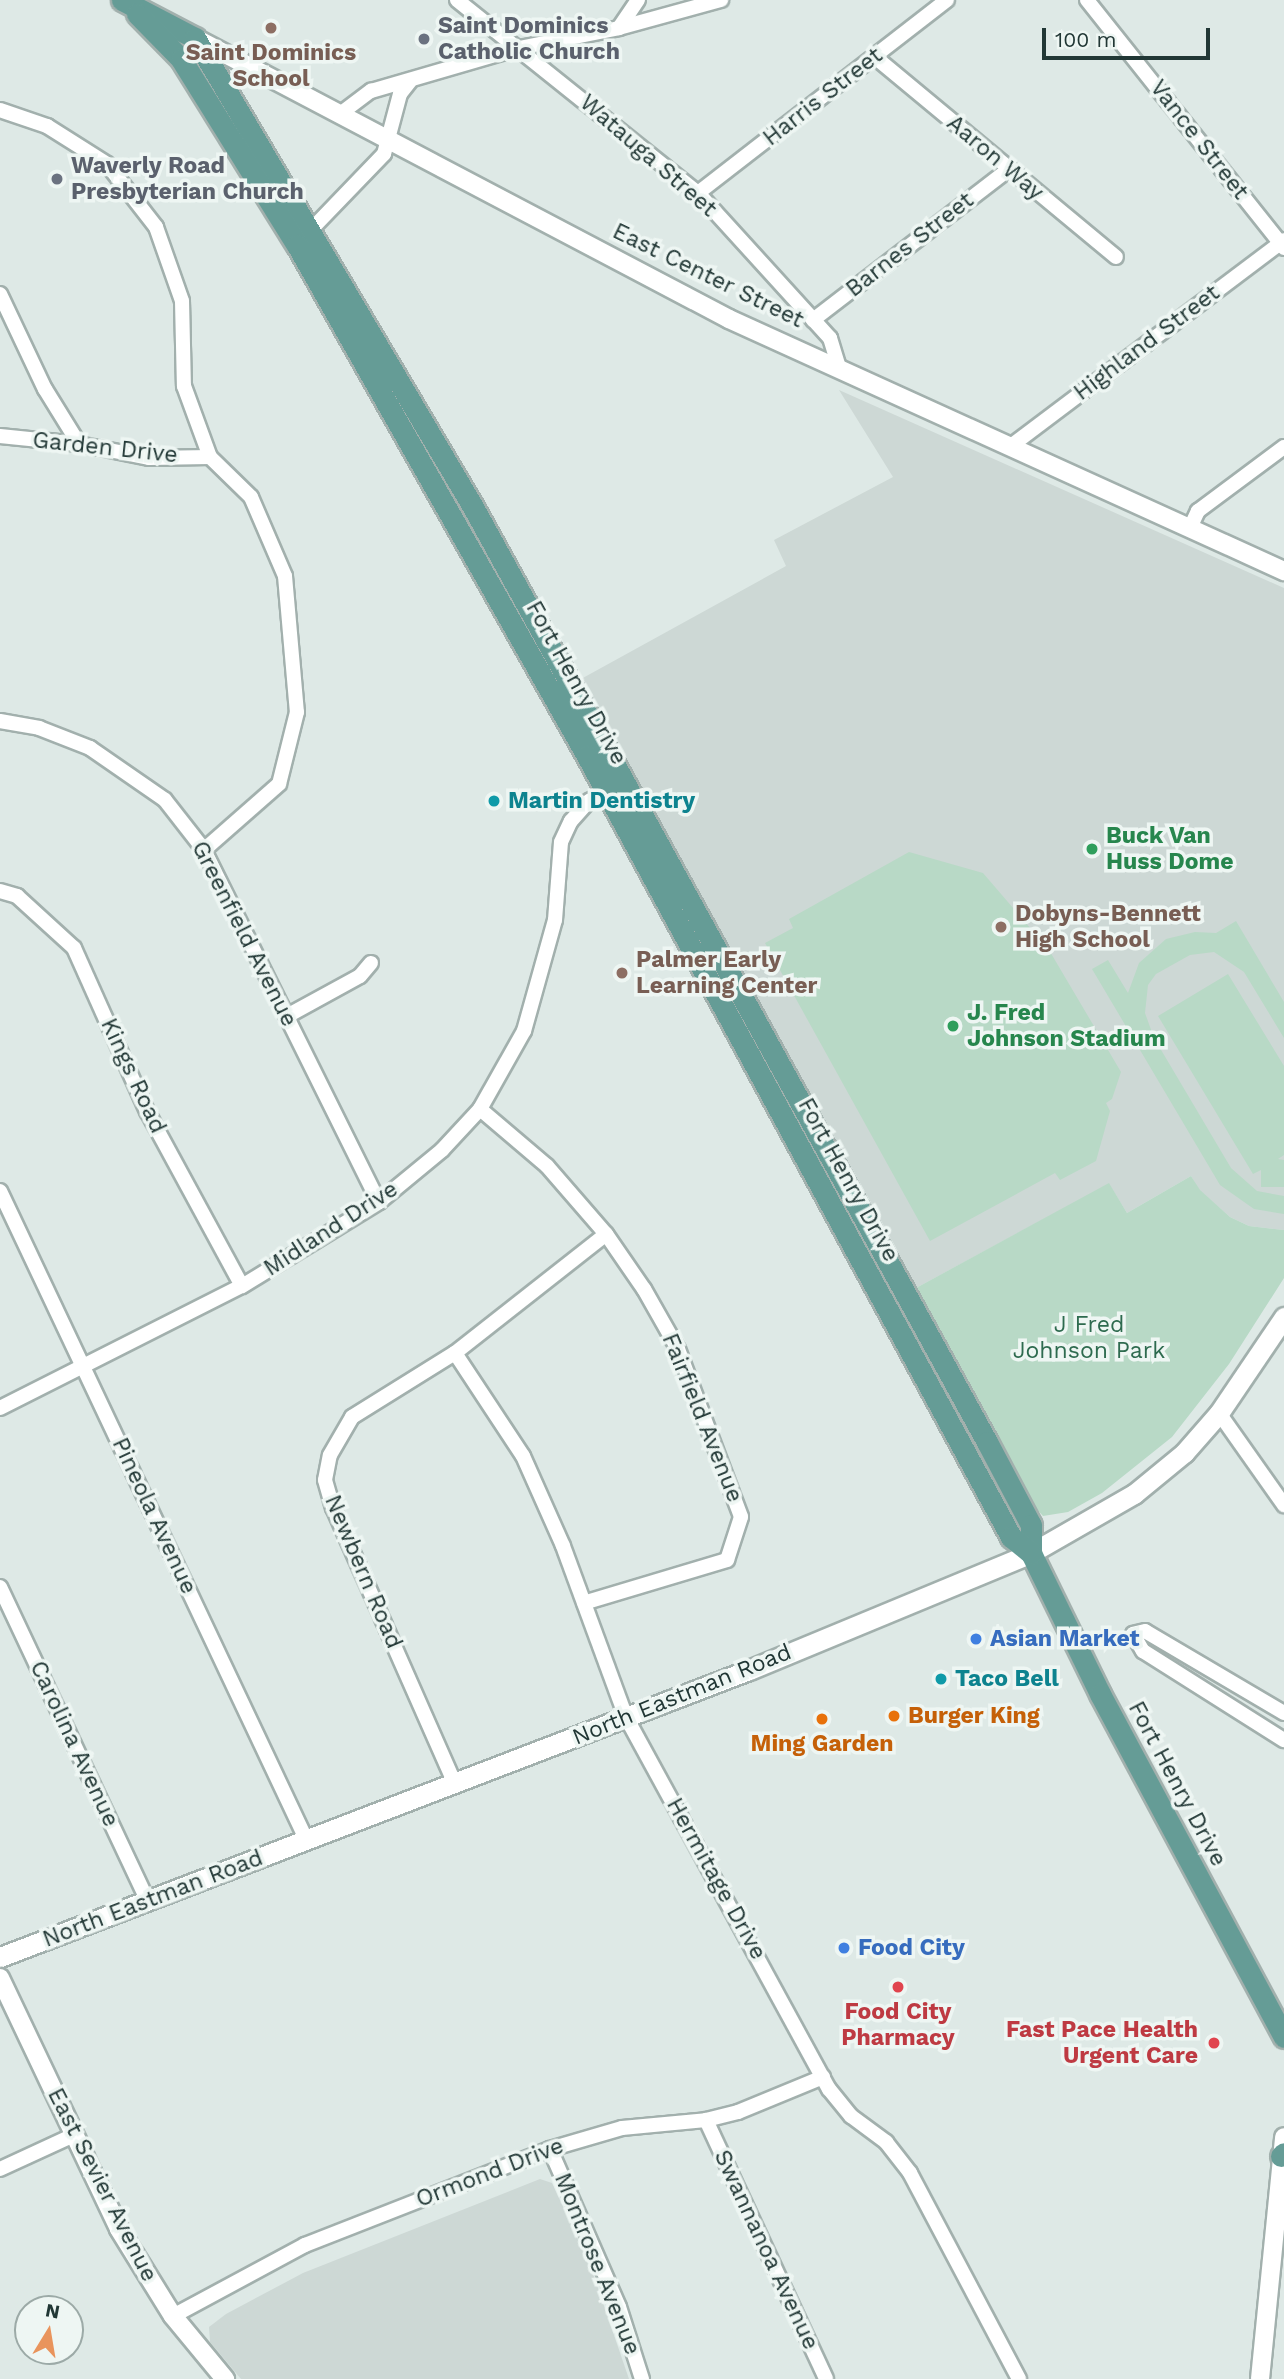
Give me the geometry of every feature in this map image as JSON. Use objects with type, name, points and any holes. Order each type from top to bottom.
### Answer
[{"type":"main road","name":"East Center Street","points":[[124,1],[195,38]]},
{"type":"main road","name":"Fort Henry Drive","points":[[124,1],[181,60],[204,97],[304,237],[480,519],[987,1442],[1031,1525],[1031,1553]]},
{"type":"main road","name":"Fort Henry Drive","points":[[195,38],[254,135],[304,237],[1011,1537],[1031,1553],[1159,1810],[1284,2037]]},
{"type":"main road","points":[[204,97],[223,104],[235,124],[254,135]]},
{"type":"main road","name":"North Eastman Road","points":[[0,1957],[456,1784],[1031,1553],[1150,1482],[1219,1413],[1284,1317]]},
{"type":"street","name":"Watauga Street","points":[[457,0],[698,193],[830,338],[839,367]]},
{"type":"street","points":[[619,28],[638,0]]},
{"type":"street","points":[[340,114],[357,98],[519,47],[619,28],[721,0]]},
{"type":"street","name":"Harris Street","points":[[698,193],[947,0]]},
{"type":"street","name":"Vance Street","points":[[1087,0],[1283,244]]},
{"type":"street","name":"East Center Street","points":[[195,38],[638,273],[1284,571]]},
{"type":"street","name":"Aaron Way","points":[[875,57],[1007,170],[1116,257]]},
{"type":"street","points":[[304,237],[391,141],[397,105],[411,81]]},
{"type":"street","points":[[0,110],[47,126],[107,164],[156,227],[181,301],[184,386],[210,457],[251,497],[285,576],[297,712],[279,784],[204,850]]},
{"type":"street","name":"Barnes Street","points":[[813,320],[1007,170]]},
{"type":"street","name":"Highland Street","points":[[1010,446],[1283,244]]},
{"type":"street","points":[[0,294],[45,389],[79,444]]},
{"type":"street","name":"Garden Drive","points":[[0,436],[79,444],[149,458],[210,457]]},
{"type":"street","points":[[1190,528],[1198,511],[1284,447]]},
{"type":"street","name":"Greenfield Avenue","points":[[0,721],[39,728],[90,748],[165,800],[204,850],[379,1202]]},
{"type":"street","name":"Midland Drive","points":[[0,1408],[85,1368],[242,1286],[379,1202],[442,1150],[480,1109],[524,1031],[543,971],[555,920],[561,842],[571,821],[589,800],[606,792]]},
{"type":"street","name":"Kings Road","points":[[0,891],[17,896],[74,948],[147,1111],[242,1286]]},
{"type":"street","points":[[287,1016],[360,976],[371,963]]},
{"type":"street","name":"Fairfield Avenue","points":[[480,1109],[547,1166],[606,1234],[678,1349],[741,1517],[727,1560],[583,1603]]},
{"type":"street","name":"Pineola Avenue","points":[[0,1191],[307,1841]]},
{"type":"street","name":"Newbern Road","points":[[456,1784],[333,1508],[325,1480],[330,1455],[352,1417],[455,1353],[606,1234]]},
{"type":"street","name":"Hermitage Drive","points":[[455,1353],[523,1456],[626,1717],[823,2077],[851,2116],[886,2141],[910,2173],[1019,2379]]},
{"type":"street","points":[[1219,1413],[1284,1505]]},
{"type":"street","name":"Carolina Avenue","points":[[0,1587],[148,1901]]},
{"type":"street","points":[[1267,1730],[1281,1712],[1145,1631],[1133,1634],[1143,1651],[1284,1741]]},
{"type":"street","name":"East Sevier Avenue","points":[[0,1978],[119,2229],[173,2316],[225,2379]]},
{"type":"street","name":"Ormond Drive","points":[[173,2316],[305,2245],[550,2149],[622,2127],[706,2120],[778,2098],[823,2077]]},
{"type":"street","name":"Swannanoa Avenue","points":[[706,2120],[826,2379]]},
{"type":"street","points":[[0,2169],[74,2135]]},
{"type":"street","points":[[1260,2379],[1283,2148]]},
{"type":"street","name":"Montrose Avenue","points":[[550,2149],[620,2307],[642,2379]]},
{"type":"shaded area","name":"Dobyns-Bennett High School","points":[[839,390],[1284,588],[1284,1230],[1249,1226],[1230,1217],[1199,1190],[1191,1176],[1127,1213],[1109,1184],[916,1288],[581,679],[786,566],[774,540],[893,477]]},
{"type":"shaded area","points":[[540,2179],[552,2183],[590,2265],[629,2379],[241,2379],[210,2342],[209,2327],[226,2314],[303,2273]]},
{"type":"green space","name":"J. Fred Johnson Stadium","points":[[909,852],[983,873],[1049,950],[1121,1072],[1112,1099],[1106,1103],[1110,1111],[1096,1161],[1060,1180],[1055,1173],[930,1241],[765,943],[793,928],[789,919]]},
{"type":"green space","points":[[1236,921],[1284,1002],[1284,1038],[1244,972],[1214,952],[1190,955],[1156,974],[1148,985],[1145,1013],[1154,1038],[1231,1168],[1257,1191],[1284,1196],[1284,1214],[1254,1209],[1220,1185],[1092,969],[1108,960],[1128,993],[1139,963],[1166,939],[1195,932],[1216,933]]},
{"type":"green space","points":[[1228,974],[1284,1066],[1284,1155],[1278,1159],[1284,1160],[1284,1187],[1261,1187],[1261,1170],[1253,1174],[1158,1016]]},
{"type":"green space","name":"J Fred Johnson Park","points":[[1191,1176],[1200,1190],[1230,1217],[1249,1226],[1284,1230],[1284,1278],[1229,1364],[1172,1437],[1102,1493],[1068,1512],[1043,1516],[1032,1504],[916,1288],[1109,1183],[1127,1213]]},
{"type":"place","name":"Saint Dominics School","points":[[271,28]]},
{"type":"place","name":"Saint Dominics Catholic Church","points":[[424,39]]},
{"type":"place","name":"Waverly Road Presbyterian Church","points":[[57,179]]},
{"type":"place","name":"Martin Dentistry","points":[[494,801]]},
{"type":"place","name":"Buck Van Huss Dome","points":[[1092,849]]},
{"type":"place","name":"Dobyns-Bennett High School","points":[[1001,927]]},
{"type":"place","name":"Palmer Early Learning Center","points":[[622,973]]},
{"type":"place","name":"J. Fred Johnson Stadium","points":[[953,1026]]},
{"type":"place","name":"Asian Market","points":[[976,1639]]},
{"type":"place","name":"Taco Bell","points":[[941,1679]]},
{"type":"place","name":"Burger King","points":[[894,1716]]},
{"type":"place","name":"Ming Garden","points":[[822,1719]]},
{"type":"place","name":"Food City","points":[[844,1948]]},
{"type":"place","name":"Food City Pharmacy","points":[[898,1987]]},
{"type":"place","name":"Fast Pace Health Urgent Care","points":[[1214,2043]]}]
